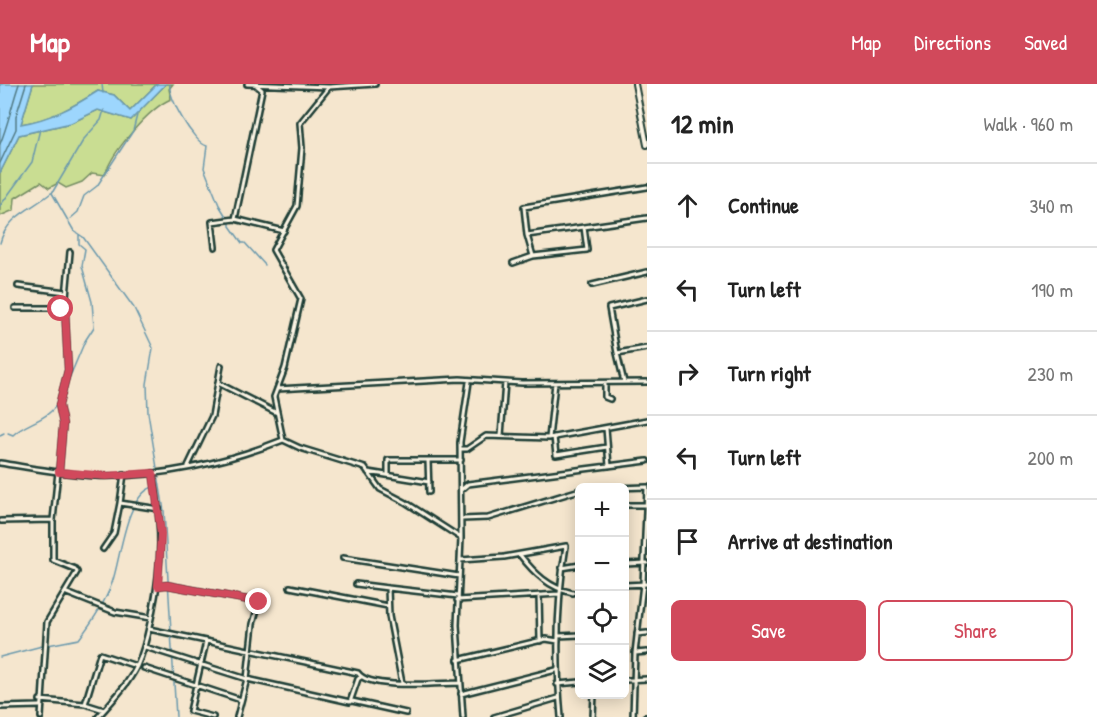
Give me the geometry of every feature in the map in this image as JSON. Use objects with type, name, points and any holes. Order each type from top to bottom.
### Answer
[{"type":"main road","points":[[635,84],[647,144]]},
{"type":"street","points":[[247,84],[330,87],[375,84]]},
{"type":"street","points":[[235,219],[262,90],[255,85]]},
{"type":"street","points":[[283,440],[274,397],[285,368],[301,299],[273,250],[297,206],[302,153],[300,123],[330,87]]},
{"type":"street","points":[[532,256],[524,207],[647,187]]},
{"type":"street","points":[[527,235],[647,218]]},
{"type":"street","points":[[214,247],[212,222],[235,219],[284,231]]},
{"type":"street","points":[[513,263],[532,256],[587,250],[584,228]]},
{"type":"street","points":[[41,717],[40,700],[48,622],[51,613],[67,593],[76,572],[75,569],[53,560],[52,520],[63,424],[59,405],[68,370],[65,308],[70,252]]},
{"type":"street","points":[[592,285],[647,272]]},
{"type":"street","points":[[18,286],[66,292]]},
{"type":"street","points":[[624,382],[609,309],[647,299]]},
{"type":"street","points":[[15,308],[65,308]]},
{"type":"street","points":[[617,353],[647,348]]},
{"type":"street","points":[[188,466],[212,416],[221,366]]},
{"type":"street","points":[[277,389],[453,379],[555,383],[647,382]]},
{"type":"street","points":[[463,717],[458,660],[457,598],[462,519],[460,449],[469,381]]},
{"type":"street","points":[[501,436],[505,382]]},
{"type":"street","points":[[555,383],[552,437],[556,455],[608,447]]},
{"type":"street","points":[[605,383],[605,398],[610,399]]},
{"type":"street","points":[[219,384],[277,413]]},
{"type":"street","points":[[460,449],[467,449],[486,436],[552,437],[647,420]]},
{"type":"street","points":[[606,428],[609,466]]},
{"type":"street","points":[[0,463],[106,476],[153,473],[240,456],[283,440],[300,448],[365,468],[380,489],[405,502],[461,538]]},
{"type":"street","points":[[388,475],[388,460],[460,460]]},
{"type":"street","points":[[428,460],[429,492]]},
{"type":"street","points":[[461,490],[468,484],[647,461]]},
{"type":"street","points":[[368,472],[429,482]]},
{"type":"street","points":[[98,717],[123,688],[137,667],[145,647],[162,556],[159,509],[153,473]]},
{"type":"street","points":[[103,549],[114,533],[124,474]]},
{"type":"street","points":[[629,488],[647,487],[645,584],[635,652],[633,717]]},
{"type":"street","points":[[462,519],[488,518],[575,491]]},
{"type":"street","points":[[120,503],[159,509]]},
{"type":"street","points":[[629,505],[646,505]]},
{"type":"street","points":[[1,521],[52,520]]},
{"type":"street","points":[[460,560],[520,554],[566,546],[559,592],[556,670],[561,717]]},
{"type":"street","points":[[520,554],[534,572],[559,592]]},
{"type":"street","points":[[343,558],[459,576]]},
{"type":"street","points":[[629,564],[645,563]]},
{"type":"street","points":[[562,568],[575,566]]},
{"type":"street","points":[[356,584],[457,598],[573,593]]},
{"type":"street","points":[[629,585],[645,584]]},
{"type":"street","points":[[158,586],[167,585],[259,602],[253,624],[247,679],[237,717]]},
{"type":"street","points":[[290,587],[388,606]]},
{"type":"street","points":[[387,588],[388,606],[402,683]]},
{"type":"street","points":[[67,593],[115,612],[151,618]]},
{"type":"street","points":[[539,595],[540,641]]},
{"type":"street","points":[[640,613],[647,613]]},
{"type":"street","points":[[149,629],[358,673],[361,677],[378,683],[460,683]]},
{"type":"street","points":[[637,634],[647,633]]},
{"type":"street","points":[[558,636],[575,635]]},
{"type":"street","points":[[458,660],[540,641],[558,641]]},
{"type":"street","points":[[206,642],[203,663],[190,711],[213,717]]},
{"type":"street","points":[[145,647],[203,663],[247,679],[406,713]]},
{"type":"street","points":[[635,652],[647,652]]},
{"type":"street","points":[[85,704],[100,654],[137,667]]},
{"type":"street","points":[[144,668],[241,700]]},
{"type":"street","points":[[461,694],[556,670]]},
{"type":"street","points":[[352,702],[357,679],[361,677]]},
{"type":"street","points":[[629,680],[647,679]]},
{"type":"street","points":[[557,684],[575,682]]},
{"type":"street","points":[[494,717],[559,698]]},
{"type":"street","points":[[593,717],[594,699]]},
{"type":"street","points":[[40,700],[85,704],[104,710]]},
{"type":"street","points":[[0,707],[40,706]]},
{"type":"green space","points":[[33,84],[157,84],[130,111],[114,95],[98,91],[61,112],[21,124]]},
{"type":"green space","points":[[166,84],[173,84],[169,89],[171,99],[152,112],[132,132],[115,155],[105,175],[92,173],[82,182],[66,188],[58,183],[49,188],[41,182],[15,198],[14,210],[0,216],[0,173],[19,135],[71,123],[98,110],[131,120]]},
{"type":"water","points":[[0,84],[33,84],[21,124],[61,112],[98,91],[114,95],[130,111],[157,84],[166,84],[131,120],[98,110],[71,123],[19,135],[0,173]]},
{"type":"waterway","points":[[102,84],[103,93]]},
{"type":"waterway","points":[[170,84],[173,99],[182,119],[195,137],[207,146],[204,168],[219,205],[227,218]]},
{"type":"waterway","points":[[104,110],[101,120],[84,139],[52,193],[74,231],[83,237],[134,308],[153,348],[147,384],[148,413],[164,511],[176,717]]},
{"type":"waterway","points":[[70,219],[78,212],[84,196],[97,186],[133,131],[137,115]]},
{"type":"waterway","points":[[0,206],[32,162],[40,129]]},
{"type":"waterway","points":[[0,243],[3,234],[14,220],[51,193]]},
{"type":"waterway","points":[[230,222],[230,226],[242,243],[245,243],[265,265]]},
{"type":"waterway","points":[[68,381],[85,341],[94,327],[92,302],[82,266],[85,249],[79,244],[79,235]]},
{"type":"waterway","points":[[8,433],[13,435],[43,417],[58,402]]},
{"type":"waterway","points":[[0,435],[4,433]]},
{"type":"waterway","points":[[48,645],[79,639],[93,619],[112,583],[130,515],[136,502],[153,487]]},
{"type":"waterway","points":[[0,657],[42,646]]},
{"type":"route","points":[[61,309],[65,308],[68,370],[59,405],[63,424],[59,472],[106,476],[153,473],[159,509],[162,556],[158,586],[167,585],[259,602]]}]
